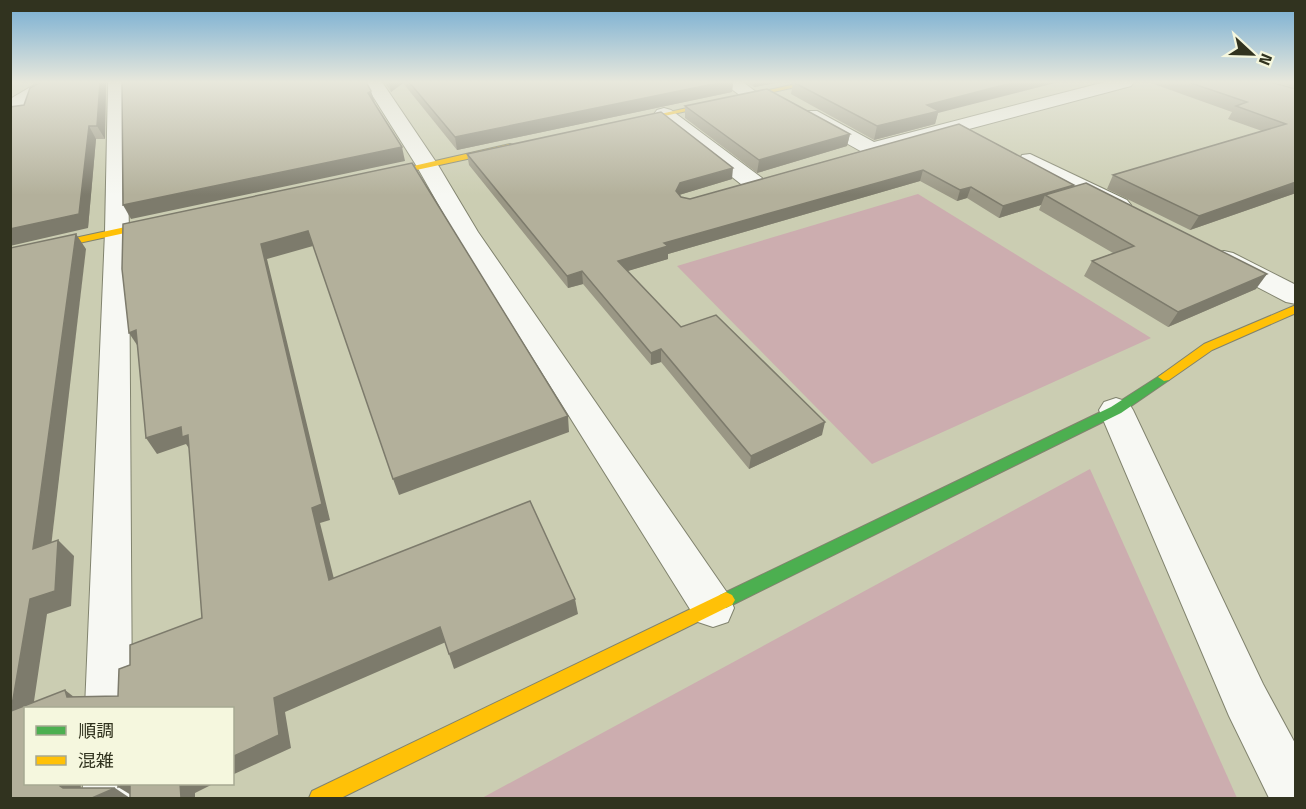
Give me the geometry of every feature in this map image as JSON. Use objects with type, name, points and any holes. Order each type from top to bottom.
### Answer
[{"type":"street","points":[[109,707],[117,120]]},
{"type":"street","points":[[398,120],[466,232],[713,608]]},
{"type":"street","points":[[607,126],[637,120]]},
{"type":"street","points":[[673,120],[765,180],[732,189]]},
{"type":"street","points":[[813,120],[871,149]]},
{"type":"street","points":[[839,158],[982,120]]},
{"type":"street","points":[[358,180],[528,143]]},
{"type":"street","points":[[1030,160],[1136,214]]},
{"type":"street","points":[[10,255],[186,217]]},
{"type":"street","points":[[1200,247],[1296,296]]},
{"type":"street","points":[[319,798],[1116,410],[1208,347],[1296,308]]},
{"type":"street","points":[[1116,410],[1246,700],[1296,798]]},
{"type":"shaded area","points":[[918,194],[1151,338],[872,464],[677,266]]},
{"type":"shaded area","points":[[1090,469],[1237,798],[482,798]]},
{"type":"building","points":[[10,120],[97,120],[97,126],[89,126],[79,214],[10,229]]},
{"type":"building","points":[[122,120],[385,120],[402,147],[123,205]]},
{"type":"building","points":[[441,120],[539,120],[455,137]]},
{"type":"building","points":[[625,120],[671,120],[733,168],[680,183],[676,191],[681,197],[690,199],[959,124],[1074,185],[1003,206],[971,187],[960,190],[923,170],[664,243],[668,246],[618,261],[681,327],[716,315],[825,422],[751,456],[661,349],[651,353],[582,271],[567,276],[467,154]]},
{"type":"building","points":[[704,120],[824,120],[850,134],[759,160]]},
{"type":"building","points":[[865,120],[903,120],[877,126]]},
{"type":"building","points":[[1274,120],[1296,120],[1296,182],[1199,216],[1113,175],[1286,124]]},
{"type":"building","points":[[412,163],[568,416],[393,479],[308,231],[261,244],[322,504],[312,508],[329,580],[530,501],[575,599],[449,654],[440,627],[274,698],[279,735],[234,756],[234,707],[24,707],[24,785],[115,788],[92,798],[10,798],[10,248],[76,234],[33,549],[58,540],[55,591],[30,599],[11,711],[65,690],[67,697],[118,696],[119,669],[130,665],[130,645],[202,618],[188,435],[182,437],[181,427],[146,438],[136,330],[129,333],[122,269],[123,224]]},
{"type":"building","points":[[1086,183],[1267,274],[1178,312],[1092,261],[1134,246],[1045,195]]},
{"type":"building","points":[[130,785],[180,785],[181,798],[130,798]]},
{"type":"traffic: fast","points":[[726,600],[1116,410],[1164,377]]},
{"type":"traffic: slow","points":[[619,124],[639,120]]},
{"type":"traffic: slow","points":[[370,177],[510,147]]},
{"type":"traffic: slow","points":[[10,255],[167,221]]},
{"type":"traffic: slow","points":[[1164,377],[1208,347],[1296,308]]},
{"type":"traffic: slow","points":[[319,798],[726,600]]}]
